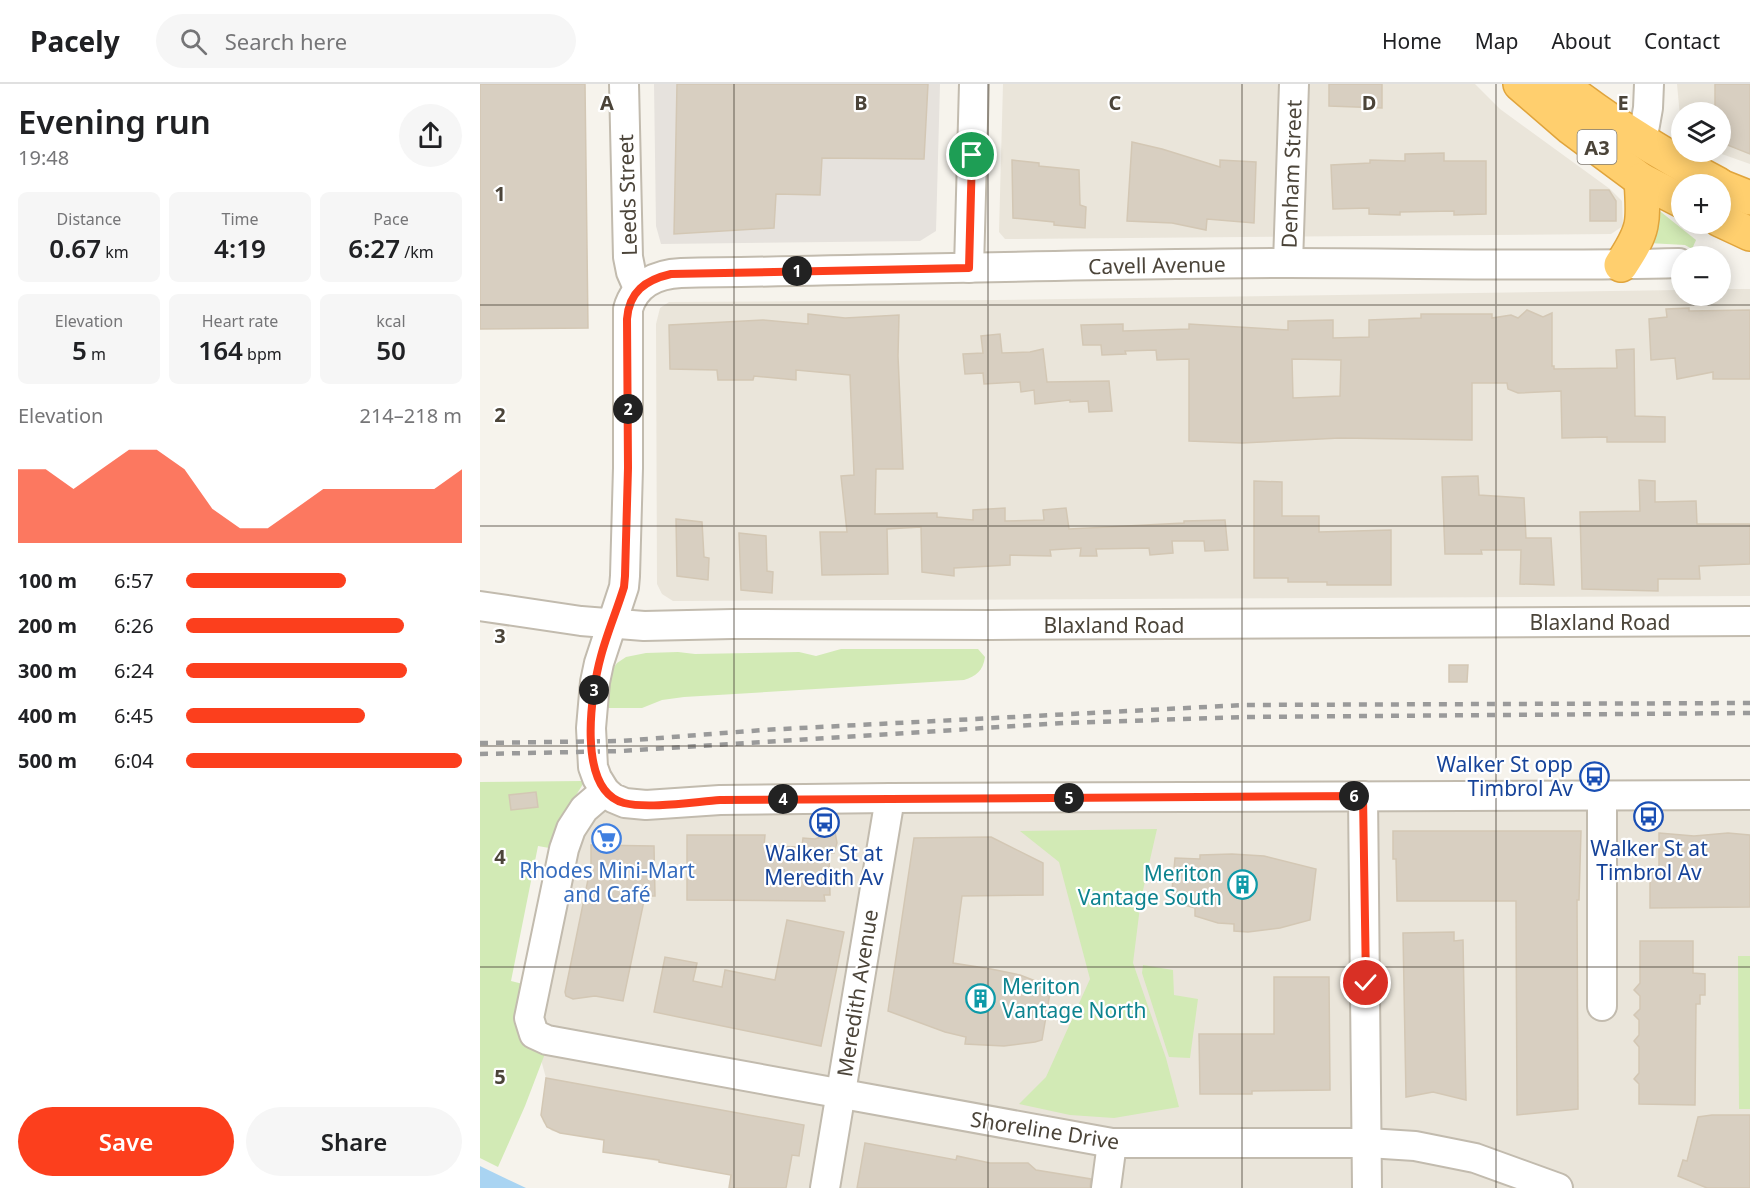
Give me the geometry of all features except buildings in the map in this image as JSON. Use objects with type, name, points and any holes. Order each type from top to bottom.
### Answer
[{"type":"highway","name":"A3","points":[[1520,84],[1571,128],[1641,180],[1671,195]]},
{"type":"highway","name":"A3","points":[[1562,84],[1589,106],[1642,142],[1699,174]]},
{"type":"highway","points":[[1621,265],[1635,244],[1643,224],[1641,180]]},
{"type":"highway","name":"A3","points":[[1731,190],[1750,198]]},
{"type":"highway","points":[[1731,225],[1750,234]]},
{"type":"street","name":"Leeds Street","points":[[624,84],[628,257],[638,288]]},
{"type":"street","points":[[969,268],[974,84]]},
{"type":"street","name":"Denham Street","points":[[1288,263],[1294,84]]},
{"type":"street","points":[[1642,142],[1648,108],[1649,84]]},
{"type":"street","name":"Cavell Avenue","points":[[638,288],[653,279],[671,274],[1288,263],[1671,263]]},
{"type":"street","points":[[638,288],[630,301],[627,319],[628,479],[624,587],[601,654],[595,682],[591,728],[593,767],[605,791],[613,798],[624,803],[646,805],[720,800],[890,798],[1750,795]]},
{"type":"street","name":"Blaxland Road","points":[[480,606],[612,624],[644,626],[1750,621]]},
{"type":"street","name":"Shoreline Drive","points":[[605,791],[575,820],[564,849],[532,997],[529,1018],[534,1034],[556,1042],[1112,1143],[1368,1143],[1415,1146],[1443,1150],[1502,1166],[1558,1188]]},
{"type":"street","points":[[1363,796],[1367,1188]]},
{"type":"street","points":[[1602,796],[1602,1006]]},
{"type":"street","name":"Meredith Avenue","points":[[825,1188],[890,798]]},
{"type":"street","points":[[1106,1188],[1112,1143]]},
{"type":"shaded area","points":[[654,84],[940,84],[936,231],[920,241],[661,244],[656,226]]},
{"type":"shaded area","points":[[1003,84],[1475,84],[1500,109],[1610,189],[1622,201],[1623,226],[1611,234],[1005,239],[999,232]]},
{"type":"shaded area","points":[[1677,84],[1750,84],[1750,164],[1731,157],[1731,102],[1679,102]]},
{"type":"shaded area","points":[[1731,289],[1750,289],[1750,596],[673,601],[662,594],[657,584],[656,324],[660,308],[669,302],[995,300],[1671,290],[1671,306],[1731,306]]},
{"type":"shaded area","points":[[1750,795],[1750,1188],[729,1188],[731,1174],[603,1152],[603,1139],[552,1131],[543,1122],[541,1115],[546,1078],[534,1034],[584,809]]},
{"type":"green space","points":[[1656,208],[1671,220],[1671,234],[1688,234],[1696,240],[1693,246],[1648,243]]},
{"type":"green space","points":[[841,649],[978,649],[985,657],[983,666],[978,672],[964,680],[684,697],[662,700],[642,708],[606,708],[609,674],[617,663],[626,657],[646,653],[678,652],[695,654],[799,652],[816,656]]},
{"type":"green space","points":[[583,781],[565,813],[555,849],[538,846],[511,981],[527,985],[546,1051],[498,1167],[480,1158],[480,782]]},
{"type":"green space","points":[[1157,829],[1141,899],[1133,963],[1166,1058],[1179,1107],[1114,1118],[1070,1115],[1019,1104],[1046,1077],[1090,979],[1059,862],[1020,831]]},
{"type":"green space","points":[[1738,956],[1750,956],[1750,1109],[1739,1109]]},
{"type":"green space","points":[[1143,965],[1173,970],[1174,995],[1198,999],[1190,1058],[1169,1057],[1142,973]]},
{"type":"water","points":[[480,1166],[484,1168],[526,1188],[480,1188]]},
{"type":"railway","points":[[480,743],[621,741],[763,730],[1244,705],[1750,703]]},
{"type":"railway","points":[[480,754],[622,751],[1064,723],[1246,717],[1750,713]]},
{"type":"place","name":"Walker St opp Timbrol Av","points":[[1594,776]]},
{"type":"place","name":"Walker St at Timbrol Av","points":[[1649,817]]},
{"type":"place","name":"Walker St at Meredith Av","points":[[824,822]]},
{"type":"place","name":"Rhodes Mini-Mart and Café","points":[[607,839]]},
{"type":"place","name":"Meriton Vantage South","points":[[1243,885]]},
{"type":"place","name":"Meriton Vantage North","points":[[981,998]]},
{"type":"route","points":[[972,155],[969,268],[671,274],[653,279],[638,288],[634,294],[630,301],[627,319],[628,468],[625,576],[624,587],[601,654],[595,682],[591,728],[593,767],[597,778],[605,791],[613,798],[624,803],[646,805],[720,800],[1363,796],[1366,983]]}]
